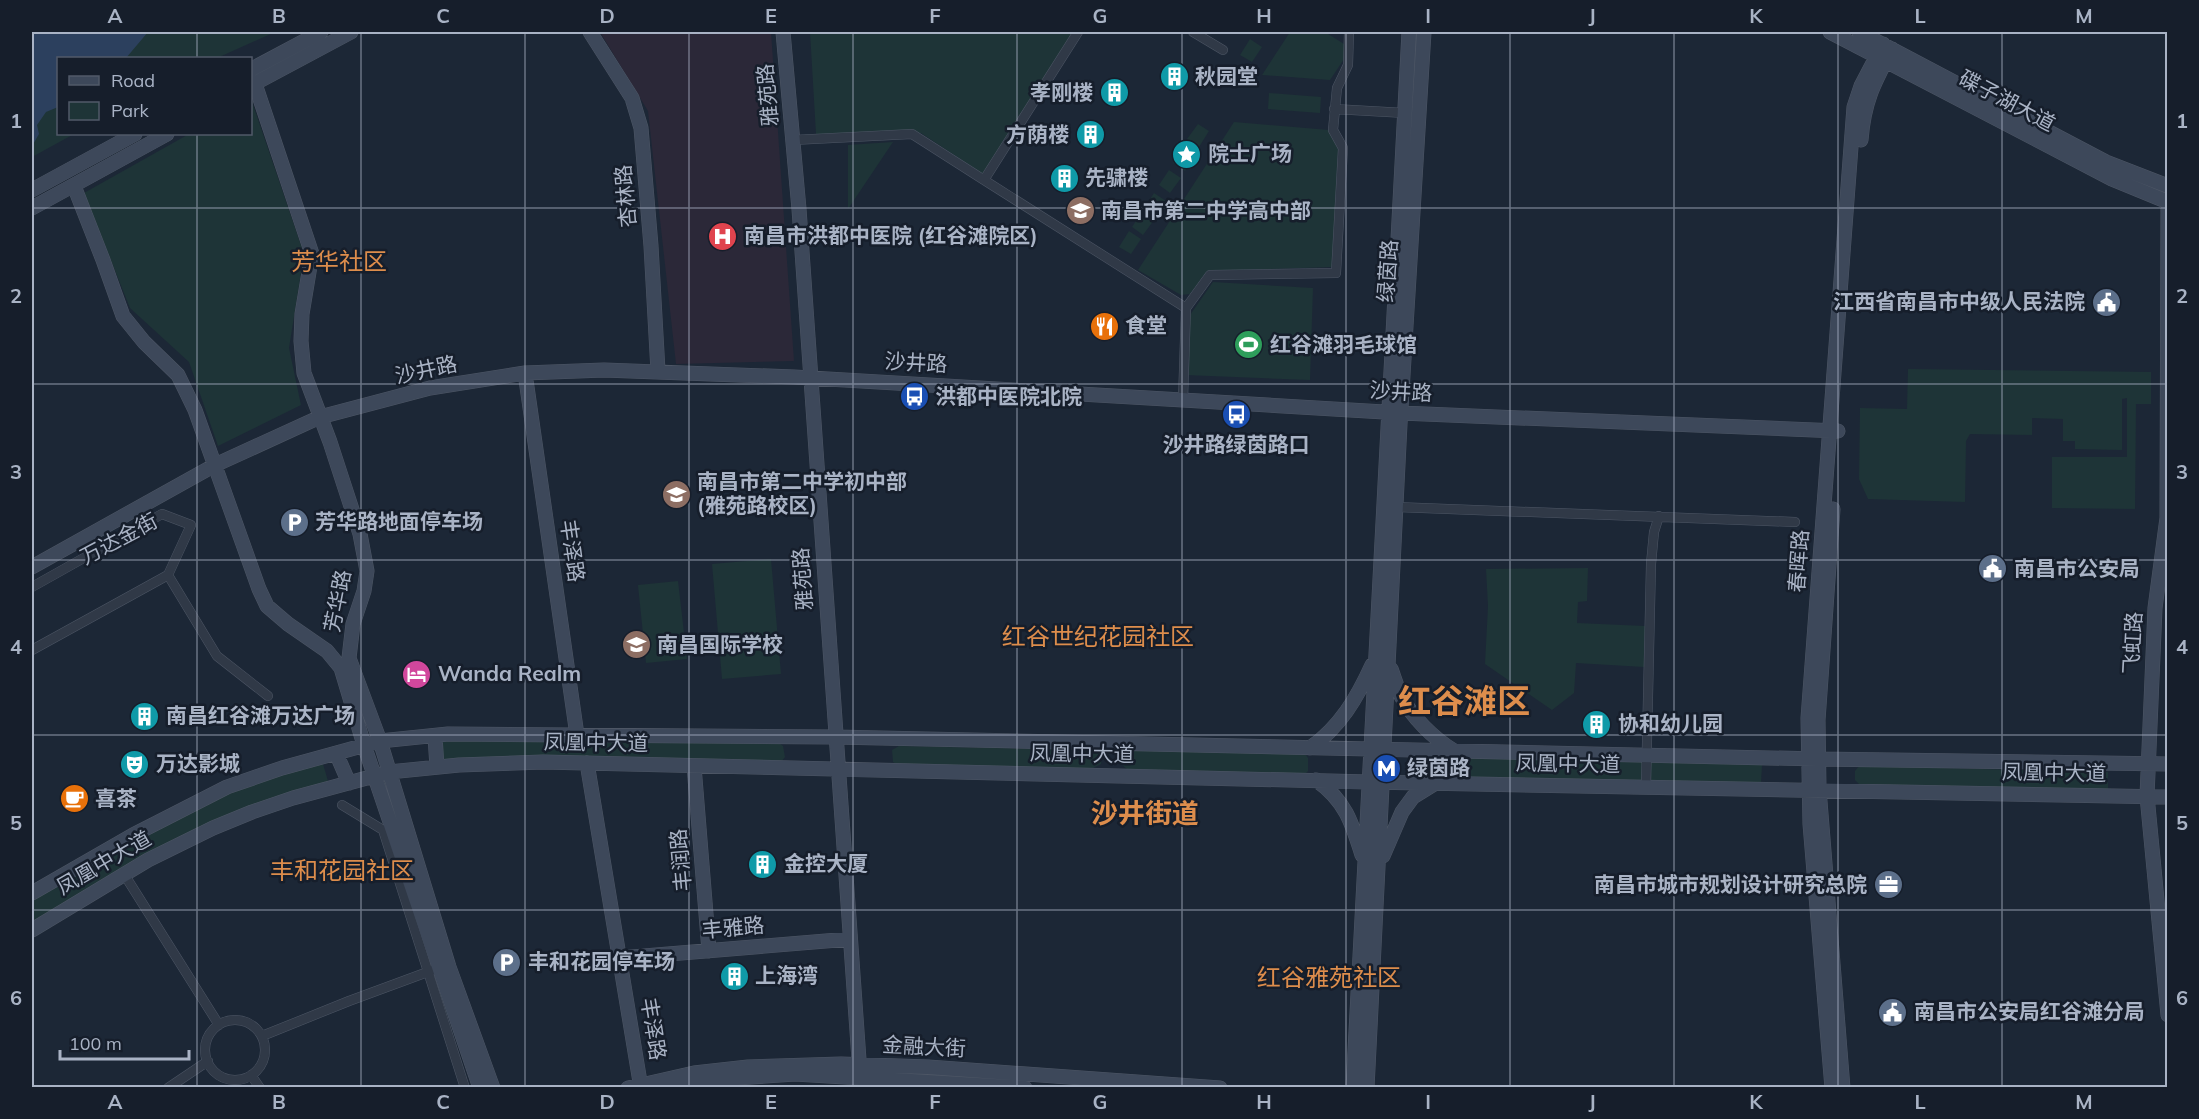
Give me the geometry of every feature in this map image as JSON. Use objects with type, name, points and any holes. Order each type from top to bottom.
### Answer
[{"type":"street","points":[[252,80],[321,32]]},
{"type":"street","points":[[252,80],[351,32]]},
{"type":"street","name":"杏林路","points":[[590,32],[633,98],[641,128],[658,371]]},
{"type":"street","name":"雅苑路","points":[[783,32],[793,140],[860,1076]]},
{"type":"street","points":[[984,180],[1076,35],[1063,32]]},
{"type":"street","points":[[1193,32],[1223,50]]},
{"type":"street","points":[[1183,400],[1186,308],[1210,275],[1336,273],[1343,148],[1333,130],[1334,109],[1336,88],[1348,66],[1350,32]]},
{"type":"street","name":"绿茵路","points":[[1382,660],[1396,507],[1398,460],[1392,352],[1409,32]]},
{"type":"street","name":"绿茵路","points":[[1367,1088],[1372,866],[1395,413],[1424,32]]},
{"type":"street","name":"碟子湖大道","points":[[1830,32],[1884,52],[2106,162],[2168,186]]},
{"type":"street","name":"碟子湖大道","points":[[1859,32],[1884,52],[2112,179],[2167,202]]},
{"type":"street","name":"春晖路","points":[[1843,1088],[1814,789],[1814,759],[1834,431],[1863,115],[1884,52]]},
{"type":"street","name":"芳华路","points":[[252,80],[312,254],[302,314],[301,341],[304,373],[330,442],[360,534],[367,571],[364,591],[353,624],[349,658],[380,741],[449,967],[493,1088]]},
{"type":"street","points":[[1334,109],[1405,113]]},
{"type":"street","points":[[793,140],[912,134],[1186,308]]},
{"type":"street","points":[[32,190],[133,135]]},
{"type":"street","points":[[32,208],[165,135]]},
{"type":"street","name":"芳华路","points":[[74,186],[123,316],[144,342],[178,375],[195,410],[258,589],[267,606],[288,624],[327,651],[341,668],[434,970],[480,1088]]},
{"type":"street","name":"飞虹路","points":[[2167,202],[2167,518],[2155,608],[2147,796],[2168,1015]]},
{"type":"street","name":"沙井路","points":[[32,567],[215,465],[320,417],[430,388],[525,373],[604,370],[658,371],[1395,413],[1834,431]]},
{"type":"street","name":"丰泽路","points":[[525,373],[577,735]]},
{"type":"street","points":[[1396,507],[1795,522]]},
{"type":"street","name":"万达金街","points":[[32,587],[162,514],[191,525],[168,575]]},
{"type":"street","points":[[1647,786],[1651,564],[1654,532],[1659,516]]},
{"type":"street","points":[[32,650],[168,575],[217,656],[268,696]]},
{"type":"street","points":[[1310,748],[1327,736],[1347,712],[1382,660],[1410,710],[1440,742],[1454,751]]},
{"type":"street","points":[[435,736],[437,767]]},
{"type":"street","name":"凤凰中大道","points":[[32,893],[133,835],[227,787],[282,768],[380,741],[435,736],[835,737],[1814,759],[2168,764]]},
{"type":"street","points":[[336,753],[349,783]]},
{"type":"street","name":"凤凰中大道","points":[[32,930],[157,855],[252,812],[389,772],[437,767],[543,762],[1376,782],[2168,797]]},
{"type":"street","name":"丰泽路","points":[[587,764],[620,958],[637,1086]]},
{"type":"street","name":"丰润路","points":[[694,766],[709,951]]},
{"type":"street","points":[[1316,780],[1334,796],[1349,815],[1372,866]]},
{"type":"street","points":[[1372,866],[1413,796],[1436,783]]},
{"type":"street","name":"春晖路","points":[[1814,789],[1810,824],[1832,1088]]},
{"type":"street","points":[[342,805],[383,830],[434,970],[465,1088]]},
{"type":"street","name":"绿茵路","points":[[1353,1088],[1356,1030],[1372,866]]},
{"type":"street","points":[[124,874],[219,1024]]},
{"type":"street","name":"丰雅路","points":[[620,958],[850,939]]},
{"type":"street","points":[[262,1036],[434,970]]},
{"type":"street","points":[[238,1020],[256,1028],[262,1036],[265,1045],[263,1062],[252,1075],[242,1079],[231,1079],[213,1070],[208,1061],[206,1045],[208,1037],[219,1024],[238,1020]]},
{"type":"street","points":[[1341,1088],[1347,1081],[1350,1041],[1356,1030]]},
{"type":"street","points":[[168,1088],[208,1061]]},
{"type":"street","name":"金融大街","points":[[637,1086],[748,1066],[1025,1088]]},
{"type":"street","name":"金融大街","points":[[680,1088],[737,1078],[783,1075],[860,1076],[927,1067],[1220,1088]]},
{"type":"street","points":[[252,1075],[260,1088]]},
{"type":"shaded area","name":"南昌市洪都中医院 (红谷滩院区)","points":[[600,32],[771,32],[794,361],[676,364],[648,111]]},
{"type":"green space","points":[[32,32],[275,32],[219,57],[57,57],[57,135],[72,135],[32,157]]},
{"type":"green space","points":[[810,32],[1075,32],[983,174],[921,133],[816,134]]},
{"type":"green space","points":[[1290,32],[1325,32],[1344,44],[1346,56],[1330,80],[1262,75]]},
{"type":"green space","points":[[1250,39],[1262,47],[1252,62],[1240,55]]},
{"type":"green space","points":[[1269,93],[1321,97],[1320,113],[1268,109]]},
{"type":"green space","points":[[252,102],[304,254],[289,348],[301,405],[218,446],[189,362],[130,308],[84,193],[187,135],[252,135]]},
{"type":"green space","points":[[1234,122],[1329,130],[1338,149],[1332,267],[1207,271],[1190,294],[1181,295],[1138,270]]},
{"type":"green space","points":[[1198,124],[1209,131],[1199,147],[1187,139]]},
{"type":"green space","points":[[893,142],[848,209],[848,145]]},
{"type":"green space","points":[[1184,148],[1195,155],[1185,171],[1173,163]]},
{"type":"green space","points":[[1169,170],[1181,178],[1170,193],[1159,185]]},
{"type":"green space","points":[[1154,193],[1166,201],[1156,216],[1144,209]]},
{"type":"green space","points":[[1142,212],[1154,220],[1143,235],[1132,227]]},
{"type":"green space","points":[[1129,231],[1141,239],[1131,254],[1119,247]]},
{"type":"green space","name":"红谷滩羽毛球馆","points":[[1213,282],[1313,288],[1310,380],[1185,375],[1190,315]]},
{"type":"green space","points":[[1908,369],[2151,372],[2151,404],[2136,404],[2135,509],[2052,508],[2052,457],[2127,457],[2127,398],[2122,399],[2122,450],[2075,449],[2075,441],[2063,441],[2063,419],[2032,418],[2032,435],[1970,434],[1966,441],[1965,502],[1868,499],[1859,479],[1860,408],[1907,409]]},
{"type":"green space","points":[[771,559],[781,674],[722,679],[712,564]]},
{"type":"green space","points":[[1588,568],[1587,601],[1578,602],[1577,623],[1645,626],[1644,667],[1576,663],[1574,693],[1552,710],[1485,664],[1488,606],[1486,569]]},
{"type":"green space","points":[[678,581],[687,659],[646,663],[638,585]]},
{"type":"green space","points":[[490,738],[779,743],[783,746],[785,757],[781,762],[447,762],[442,759],[442,742]]},
{"type":"green space","points":[[899,746],[1095,750],[1102,754],[1101,764],[1091,769],[898,766],[893,762],[892,750]]},
{"type":"green space","points":[[1131,750],[1305,754],[1308,758],[1308,771],[1304,775],[1128,770],[1121,764],[1121,756]]},
{"type":"green space","points":[[1444,757],[1762,765],[1761,783],[1444,777]]},
{"type":"green space","points":[[323,764],[328,781],[247,807],[32,925],[32,900],[129,843],[230,792]]},
{"type":"green space","points":[[1859,766],[2108,772],[2108,789],[1860,785],[1855,780],[1855,771]]},
{"type":"water","points":[[32,32],[148,32],[127,57],[57,57],[57,107],[46,112],[37,125],[39,134],[32,146]]},
{"type":"place","name":"秋园堂","points":[[1174,77]]},
{"type":"place","name":"孝刚楼","points":[[1114,93]]},
{"type":"place","name":"方荫楼","points":[[1090,135]]},
{"type":"place","name":"院士广场","points":[[1187,154]]},
{"type":"place","name":"先骕楼","points":[[1064,178]]},
{"type":"place","name":"南昌市第二中学高中部","points":[[1080,211]]},
{"type":"place","name":"南昌市洪都中医院 (红谷滩院区)","points":[[723,236]]},
{"type":"place","name":"江西省南昌市中级人民法院","points":[[2106,302]]},
{"type":"place","name":"食堂","points":[[1104,326]]},
{"type":"place","name":"红谷滩羽毛球馆","points":[[1249,345]]},
{"type":"place","name":"洪都中医院北院","points":[[914,397]]},
{"type":"place","name":"沙井路绿茵路口","points":[[1236,414]]},
{"type":"place","name":"南昌市第二中学初中部 (雅苑路校区)","points":[[676,494]]},
{"type":"place","name":"芳华路地面停车场","points":[[294,522]]},
{"type":"place","name":"南昌市公安局","points":[[1993,569]]},
{"type":"place","name":"南昌国际学校","points":[[636,645]]},
{"type":"place","name":"Wanda Realm","points":[[417,674]]},
{"type":"place","name":"南昌红谷滩万达广场","points":[[145,716]]},
{"type":"place","name":"协和幼儿园","points":[[1597,724]]},
{"type":"place","name":"万达影城","points":[[135,764]]},
{"type":"place","name":"绿茵路","points":[[1386,768]]},
{"type":"place","name":"喜茶","points":[[74,799]]},
{"type":"place","name":"金控大厦","points":[[763,864]]},
{"type":"place","name":"南昌市城市规划设计研究总院","points":[[1888,885]]},
{"type":"place","name":"丰和花园停车场","points":[[507,962]]},
{"type":"place","name":"上海湾","points":[[734,976]]},
{"type":"place","name":"南昌市公安局红谷滩分局","points":[[1893,1012]]},
{"type":"district","name":"芳华社区","points":[[339,262]]},
{"type":"district","name":"红谷世纪花园社区","points":[[1098,637]]},
{"type":"district","name":"红谷滩区","points":[[1464,701]]},
{"type":"district","name":"沙井街道","points":[[1145,814]]},
{"type":"district","name":"丰和花园社区","points":[[342,871]]},
{"type":"district","name":"红谷雅苑社区","points":[[1329,978]]}]
